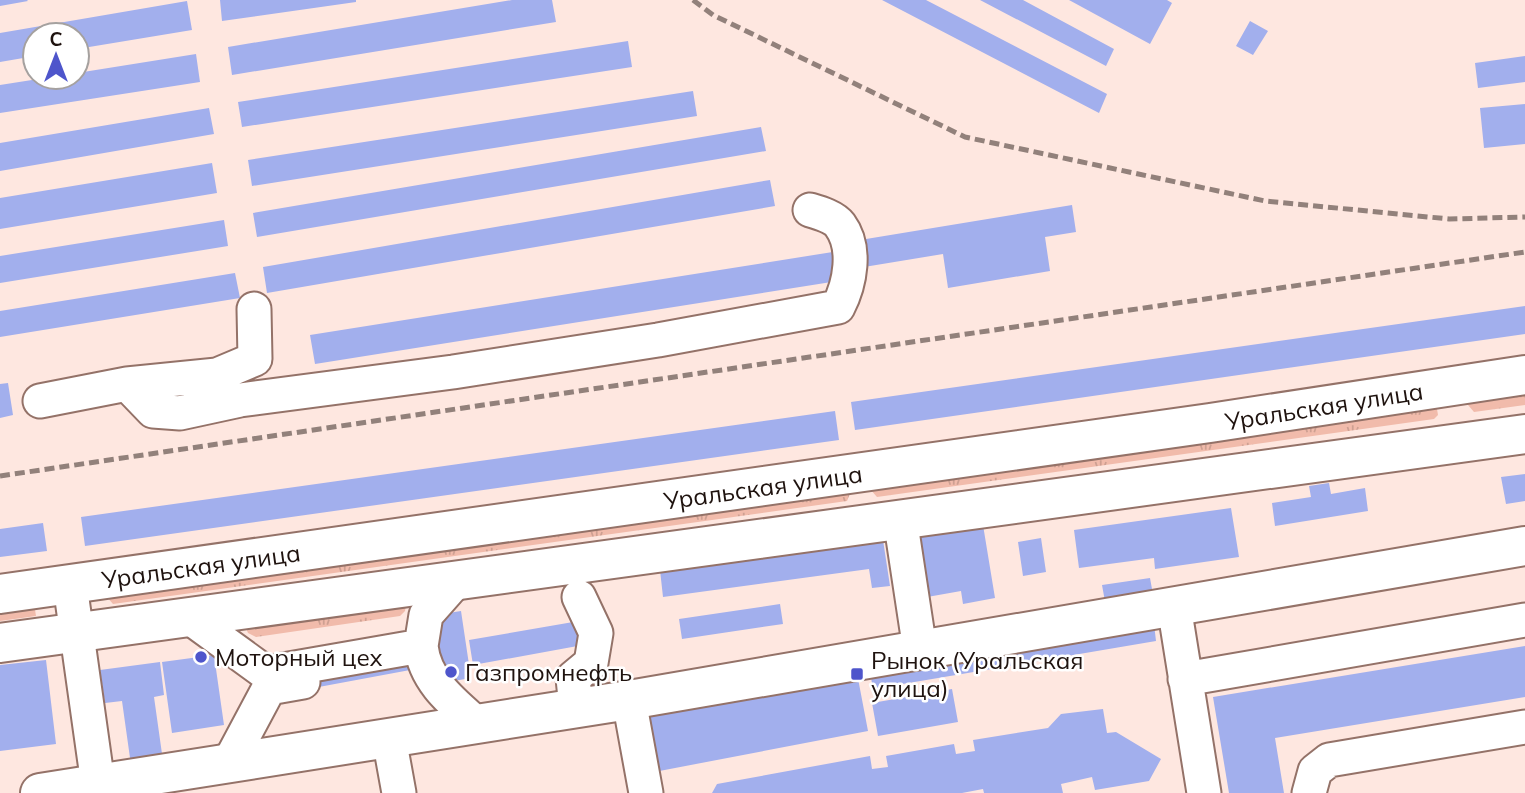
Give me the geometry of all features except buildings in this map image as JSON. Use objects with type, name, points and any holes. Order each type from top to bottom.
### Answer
[{"type":"main road","name":"Уральская улица","points":[[0,594],[1210,423],[1525,375]]},
{"type":"main road","name":"Уральская улица","points":[[0,643],[1525,434]]},
{"type":"main road","points":[[40,793],[629,700],[1525,546]]},
{"type":"lane","points":[[127,383],[153,411],[180,414],[240,400],[658,340],[838,307],[847,289],[849,246],[840,225],[827,216],[810,210]]},
{"type":"lane","points":[[40,401],[127,383],[217,375],[256,359],[254,309]]},
{"type":"lane","points":[[900,518],[920,650]]},
{"type":"lane","points":[[457,580],[426,615],[422,653],[441,692],[477,724]]},
{"type":"lane","points":[[70,585],[98,784]]},
{"type":"lane","points":[[576,708],[573,678],[591,663],[596,633],[579,597]]},
{"type":"lane","points":[[1174,606],[1204,793]]},
{"type":"lane","points":[[189,617],[267,680],[422,653]]},
{"type":"lane","points":[[1185,679],[1525,620]]},
{"type":"lane","points":[[229,763],[267,680]]},
{"type":"lane","points":[[629,700],[646,793]]},
{"type":"lane","points":[[1309,793],[1315,771],[1329,760],[1525,727]]},
{"type":"lane","points":[[389,738],[399,793]]},
{"type":"green space","points":[[1525,389],[1525,405],[1474,412],[1468,405],[1469,400]]},
{"type":"green space","points":[[1436,403],[1438,415],[1434,419],[877,497],[870,489]]},
{"type":"green space","points":[[851,491],[847,501],[113,604],[106,596]]},
{"type":"green space","points":[[33,597],[36,616],[0,621],[0,601]]},
{"type":"green space","points":[[406,605],[400,616],[256,637],[248,633],[246,628]]},
{"type":"railway","points":[[693,0],[713,15],[965,137],[1265,201],[1449,219],[1525,217]]},
{"type":"railway","points":[[0,476],[1525,252]]},
{"type":"place","name":"Моторный цех","points":[[201,657]]},
{"type":"place","name":"Газпромнефть","points":[[451,672]]},
{"type":"place","name":"Рынок (Уральская улица)","points":[[857,674]]}]
